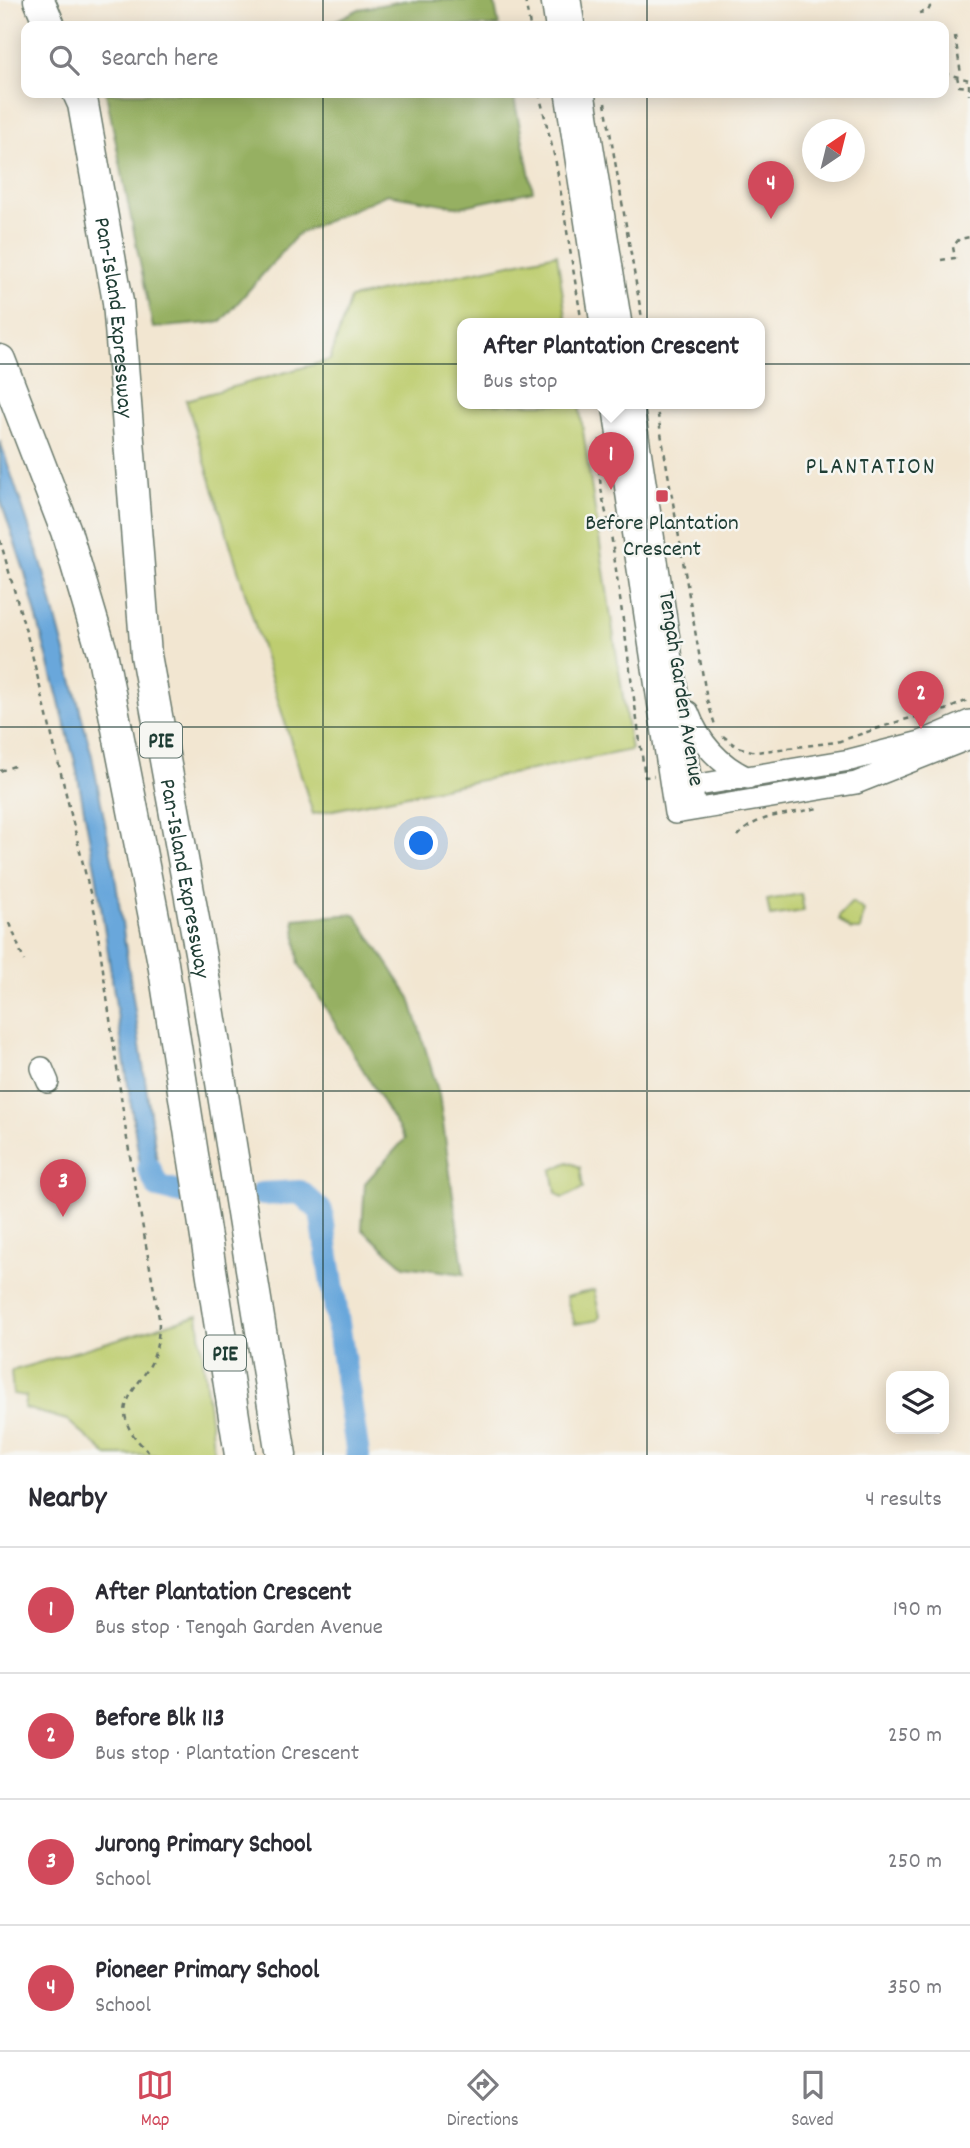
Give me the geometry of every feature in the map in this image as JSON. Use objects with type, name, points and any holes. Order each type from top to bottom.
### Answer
[{"type":"highway","points":[[38,0],[48,21]]},
{"type":"highway","name":"Pan-Island Expressway","points":[[80,98],[118,302],[146,655],[201,958],[281,1455]]},
{"type":"highway","name":"Pan-Island Expressway","points":[[0,360],[66,531],[102,652],[163,963],[240,1455]]},
{"type":"highway","points":[[210,1251],[224,1455]]},
{"type":"street","points":[[552,0],[555,21]]},
{"type":"street","points":[[570,0],[573,21]]},
{"type":"street","points":[[567,98],[600,318]]},
{"type":"street","points":[[585,98],[620,318]]},
{"type":"street","name":"Tengah Garden Avenue","points":[[614,409],[671,789],[685,811]]},
{"type":"street","name":"Tengah Garden Avenue","points":[[634,409],[694,787],[685,811]]},
{"type":"street","points":[[678,688],[691,721],[708,747],[727,769],[748,778]]},
{"type":"street","points":[[671,789],[748,778],[873,754],[920,742],[970,722]]},
{"type":"street","points":[[685,811],[856,783],[970,738]]},
{"type":"path","points":[[525,0],[529,21]]},
{"type":"path","points":[[919,13],[928,11],[928,0]]},
{"type":"path","points":[[955,36],[959,86],[969,84]]},
{"type":"path","points":[[949,74],[966,77],[969,95]]},
{"type":"path","points":[[540,98],[556,163],[581,318]]},
{"type":"path","points":[[604,98],[642,318]]},
{"type":"path","points":[[941,260],[955,258],[953,247],[958,239],[970,237]]},
{"type":"path","points":[[657,409],[707,700],[714,724],[737,747],[756,752],[837,742],[902,720],[946,710],[970,699]]},
{"type":"path","points":[[600,437],[599,474],[610,527],[645,777]]},
{"type":"path","points":[[0,540],[30,646],[95,913],[127,1139],[159,1318],[157,1348],[130,1396],[124,1416],[130,1431],[151,1455]]},
{"type":"path","points":[[0,771],[17,765]]},
{"type":"path","points":[[10,923],[24,961]]},
{"type":"green space","points":[[408,0],[494,0],[498,21],[335,21],[359,9]]},
{"type":"green space","points":[[107,98],[514,98],[533,191],[460,207],[387,194],[298,234],[221,322],[153,328]]},
{"type":"green space","points":[[557,254],[566,318],[457,318],[457,409],[580,409],[631,750],[313,814],[186,400],[330,360],[350,298]]},
{"type":"green space","points":[[801,894],[804,911],[770,916],[767,900]]},
{"type":"green space","points":[[852,902],[864,910],[860,930],[851,930],[839,920],[839,916]]},
{"type":"green space","points":[[355,914],[410,998],[439,1094],[464,1274],[404,1266],[362,1229],[365,1183],[405,1139],[299,964],[294,919]]},
{"type":"green space","points":[[568,1162],[580,1167],[583,1188],[563,1198],[556,1193],[552,1170]]},
{"type":"green space","points":[[594,1290],[600,1316],[598,1320],[575,1324],[566,1297]]},
{"type":"green space","points":[[198,1315],[214,1455],[107,1455],[67,1420],[24,1408],[26,1396],[13,1394],[11,1371]]},
{"type":"water","points":[[0,441],[43,568],[92,756],[114,869],[159,1174],[166,1179],[170,1200],[150,1191],[142,1178],[96,873],[75,762],[25,573],[0,498]]},
{"type":"waterway","points":[[149,1168],[158,1187],[180,1192]]},
{"type":"waterway","points":[[262,1194],[300,1192],[321,1211],[358,1455]]},
{"type":"place","name":"Pioneer Primary School","points":[[771,219]]},
{"type":"place","name":"After Plantation Crescent","points":[[611,490]]},
{"type":"place","name":"Before Plantation Crescent","points":[[662,496]]},
{"type":"place","name":"Before Blk 113","points":[[921,729]]},
{"type":"place","name":"Jurong Primary School","points":[[63,1217]]},
{"type":"district","name":"PLANTATION","points":[[871,465]]}]
